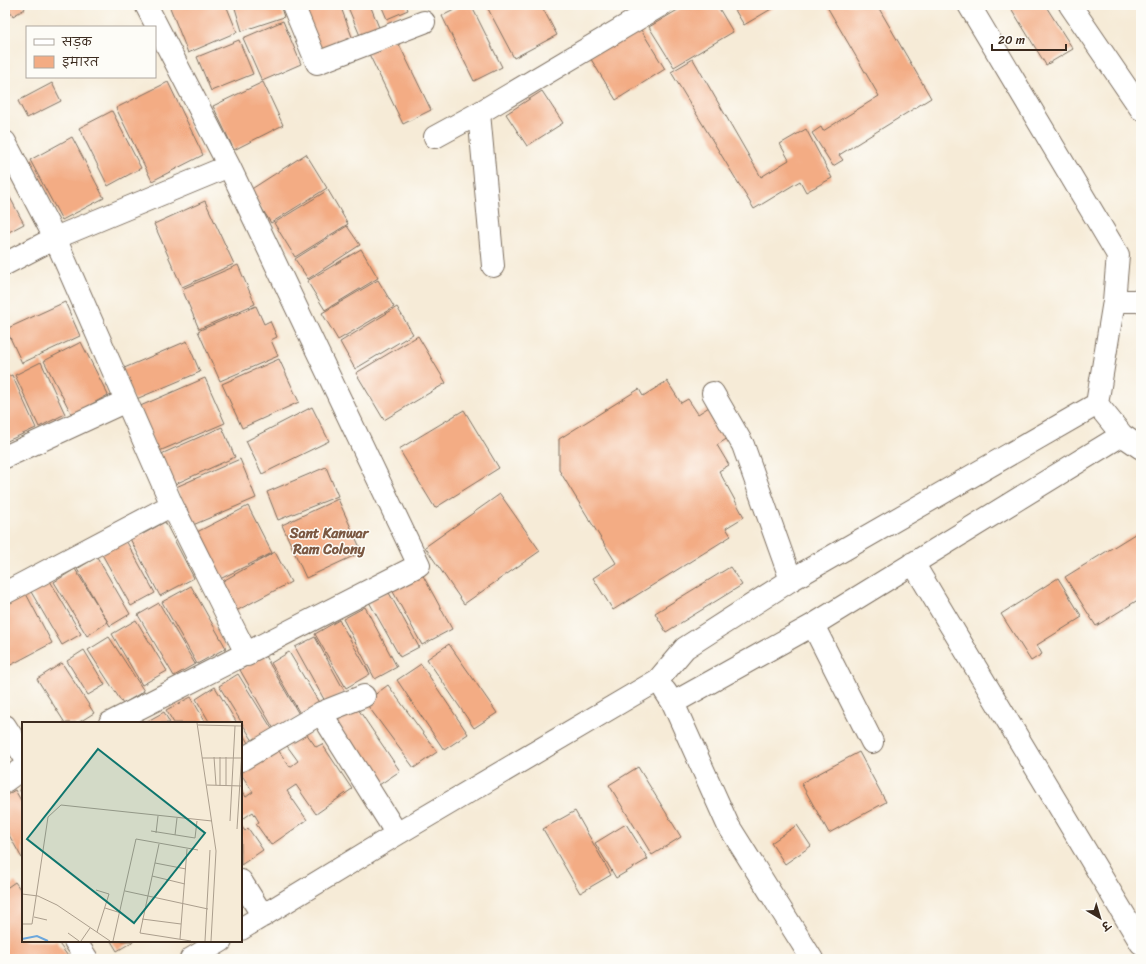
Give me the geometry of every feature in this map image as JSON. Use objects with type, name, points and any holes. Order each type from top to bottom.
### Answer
[{"type":"street","points":[[112,722],[247,655],[420,565],[229,166],[146,5]]},
{"type":"street","points":[[293,5],[317,63],[424,22]]},
{"type":"street","points":[[435,137],[479,113],[661,5]]},
{"type":"street","points":[[969,5],[1118,255],[1114,301],[1097,404],[1122,435],[1141,448]]},
{"type":"street","points":[[1070,5],[1141,109]]},
{"type":"street","points":[[479,113],[493,266]]},
{"type":"street","points":[[5,142],[55,238],[172,505],[247,655]]},
{"type":"street","points":[[5,264],[55,238],[229,166]]},
{"type":"street","points":[[1114,301],[1141,301]]},
{"type":"street","points":[[713,393],[744,446],[791,580]]},
{"type":"street","points":[[5,457],[126,401]]},
{"type":"street","points":[[242,928],[397,834],[658,680],[685,648],[791,580],[1097,404]]},
{"type":"street","points":[[673,702],[813,625],[1122,435]]},
{"type":"street","points":[[5,593],[172,505]]},
{"type":"street","points":[[913,563],[1141,943]]},
{"type":"street","points":[[813,625],[872,742]]},
{"type":"street","points":[[658,680],[673,702],[728,825],[812,959]]},
{"type":"street","points":[[242,759],[321,713],[364,696]]},
{"type":"street","points":[[321,713],[397,834]]},
{"type":"street","points":[[5,726],[22,752]]},
{"type":"street","points":[[5,781],[22,769]]},
{"type":"street","points":[[242,883],[263,916]]},
{"type":"street","points":[[76,942],[87,959]]},
{"type":"street","points":[[191,959],[219,942]]},
{"type":"building","points":[[5,5],[23,5],[25,9],[13,16],[11,12],[5,15]]},
{"type":"building","points":[[169,5],[226,5],[237,32],[188,53]]},
{"type":"building","points":[[234,5],[280,5],[284,17],[242,31]]},
{"type":"building","points":[[316,5],[340,5],[354,42],[317,56],[299,11]]},
{"type":"building","points":[[347,5],[370,5],[380,30],[361,38]]},
{"type":"building","points":[[381,5],[406,5],[408,10],[387,19]]},
{"type":"building","points":[[464,5],[471,5],[502,67],[474,81],[442,16]]},
{"type":"building","points":[[486,5],[541,5],[557,35],[514,58]]},
{"type":"building","points":[[686,5],[717,5],[733,32],[674,67],[649,27]]},
{"type":"building","points":[[732,5],[778,5],[744,25]]},
{"type":"building","points":[[826,5],[877,5],[931,98],[839,155],[843,160],[833,166],[812,133],[821,127],[823,131],[879,96]]},
{"type":"building","points":[[1009,5],[1045,5],[1073,49],[1046,65]]},
{"type":"building","points":[[283,21],[301,64],[262,81],[243,38]]},
{"type":"building","points":[[638,25],[665,69],[616,100],[589,56]]},
{"type":"building","points":[[396,38],[431,110],[403,124],[368,52]]},
{"type":"building","points":[[239,40],[253,74],[211,91],[197,57]]},
{"type":"building","points":[[693,59],[761,177],[789,160],[780,144],[806,129],[832,178],[806,192],[800,181],[754,209],[671,72]]},
{"type":"building","points":[[168,82],[203,155],[152,181],[116,108]]},
{"type":"building","points":[[263,82],[283,125],[234,150],[213,106]]},
{"type":"building","points":[[52,83],[61,101],[27,118],[18,101]]},
{"type":"building","points":[[542,91],[563,123],[527,146],[506,114]]},
{"type":"building","points":[[112,111],[141,168],[108,186],[79,128]]},
{"type":"building","points":[[72,137],[104,198],[62,220],[30,160]]},
{"type":"building","points":[[306,154],[327,188],[271,223],[250,190]]},
{"type":"building","points":[[5,188],[24,224],[5,234]]},
{"type":"building","points":[[328,190],[348,224],[295,257],[274,223]]},
{"type":"building","points":[[205,201],[234,264],[182,287],[154,224]]},
{"type":"building","points":[[347,226],[360,245],[308,279],[295,259]]},
{"type":"building","points":[[361,249],[378,278],[325,310],[307,281]]},
{"type":"building","points":[[238,265],[255,304],[199,329],[182,289]]},
{"type":"building","points":[[378,280],[394,307],[338,340],[322,313]]},
{"type":"building","points":[[65,302],[80,336],[22,363],[6,329]]},
{"type":"building","points":[[256,306],[264,324],[270,321],[277,337],[271,340],[278,356],[220,381],[198,331]]},
{"type":"building","points":[[397,307],[413,334],[355,369],[340,342]]},
{"type":"building","points":[[418,336],[446,383],[384,420],[356,373]]},
{"type":"building","points":[[187,341],[200,372],[134,400],[122,369]]},
{"type":"building","points":[[81,342],[108,395],[72,415],[44,361]]},
{"type":"building","points":[[279,359],[299,402],[242,428],[222,384]]},
{"type":"building","points":[[41,362],[65,414],[39,427],[15,375]]},
{"type":"building","points":[[12,375],[36,428],[5,442],[5,378]]},
{"type":"building","points":[[205,378],[225,423],[157,452],[138,407]]},
{"type":"building","points":[[667,381],[681,403],[688,399],[698,414],[709,407],[728,438],[717,445],[729,465],[719,471],[744,517],[726,528],[731,536],[613,610],[593,578],[616,563],[559,470],[559,439],[639,389],[643,396]]},
{"type":"building","points":[[312,407],[329,441],[262,474],[246,441]]},
{"type":"building","points":[[464,410],[499,468],[435,508],[399,449]]},
{"type":"building","points":[[222,427],[235,457],[173,485],[159,455]]},
{"type":"building","points":[[240,459],[256,498],[193,525],[176,487]]},
{"type":"building","points":[[326,467],[338,496],[278,520],[267,492]]},
{"type":"building","points":[[500,494],[540,551],[464,604],[425,547]]},
{"type":"building","points":[[338,499],[362,552],[306,578],[282,525]]},
{"type":"building","points":[[248,506],[272,553],[220,579],[197,532]]},
{"type":"building","points":[[165,522],[194,578],[160,596],[127,533],[139,527],[143,534]]},
{"type":"building","points":[[1138,532],[1141,536],[1141,598],[1096,626],[1065,577]]},
{"type":"building","points":[[123,535],[155,593],[131,606],[99,549]]},
{"type":"building","points":[[275,552],[291,582],[236,611],[221,582]]},
{"type":"building","points":[[97,557],[130,614],[110,626],[77,569]]},
{"type":"building","points":[[730,567],[742,585],[666,632],[655,613]]},
{"type":"building","points":[[75,569],[108,622],[87,636],[54,582]]},
{"type":"building","points":[[421,572],[452,629],[422,645],[391,588]]},
{"type":"building","points":[[46,574],[81,634],[62,645],[27,585]]},
{"type":"building","points":[[1058,578],[1082,617],[1037,645],[1042,654],[1031,661],[1001,614]]},
{"type":"building","points":[[191,586],[226,648],[197,664],[162,602]]},
{"type":"building","points":[[23,588],[52,643],[5,668],[5,598]]},
{"type":"building","points":[[388,591],[419,647],[400,657],[369,602]]},
{"type":"building","points":[[159,603],[195,664],[174,676],[138,615]]},
{"type":"building","points":[[365,607],[397,667],[375,679],[343,619]]},
{"type":"building","points":[[136,620],[167,671],[142,685],[112,634]]},
{"type":"building","points":[[339,620],[370,674],[346,688],[315,634]]},
{"type":"building","points":[[109,637],[144,691],[123,704],[88,650]]},
{"type":"building","points":[[315,637],[345,692],[326,703],[295,647]]},
{"type":"building","points":[[449,644],[497,713],[474,728],[427,659]]},
{"type":"building","points":[[84,650],[105,685],[88,695],[67,661]]},
{"type":"building","points":[[289,652],[321,706],[302,717],[271,663]]},
{"type":"building","points":[[265,656],[300,716],[275,731],[240,670]]},
{"type":"building","points":[[62,663],[94,713],[80,722],[64,722],[37,679]]},
{"type":"building","points":[[421,664],[468,734],[444,750],[397,680]]},
{"type":"building","points":[[238,674],[272,729],[253,741],[219,686]]},
{"type":"building","points":[[388,685],[437,752],[414,768],[365,702]]},
{"type":"building","points":[[215,687],[236,722],[209,722],[196,699]]},
{"type":"building","points":[[191,697],[205,722],[173,722],[166,710]]},
{"type":"building","points":[[356,706],[400,771],[379,785],[335,721]]},
{"type":"building","points":[[164,712],[169,722],[146,722]]},
{"type":"building","points":[[301,726],[316,747],[322,744],[352,789],[316,814],[296,785],[287,791],[307,820],[271,845],[256,824],[259,822],[253,812],[242,819],[242,791],[246,797],[253,792],[242,776],[242,766],[274,744],[290,767],[298,761],[282,739]]},
{"type":"building","points":[[242,733],[248,743],[242,746]]},
{"type":"building","points":[[859,752],[886,802],[829,833],[801,783]]},
{"type":"building","points":[[638,767],[681,837],[652,855],[609,785]]},
{"type":"building","points":[[22,788],[22,794],[19,789]]},
{"type":"building","points":[[15,790],[22,802],[22,858],[5,828],[5,796]]},
{"type":"building","points":[[575,811],[611,875],[580,893],[543,829]]},
{"type":"building","points":[[626,824],[648,859],[616,878],[595,843]]},
{"type":"building","points":[[797,825],[811,846],[785,864],[771,843]]},
{"type":"building","points":[[242,827],[245,831],[248,828],[263,850],[242,864]]},
{"type":"building","points":[[15,882],[22,892],[22,942],[58,942],[70,959],[5,959],[5,889]]},
{"type":"building","points":[[112,942],[132,942],[117,951]]},
{"type":"district","name":"Sant Kanwar Ram Colony","points":[[329,542]]}]
